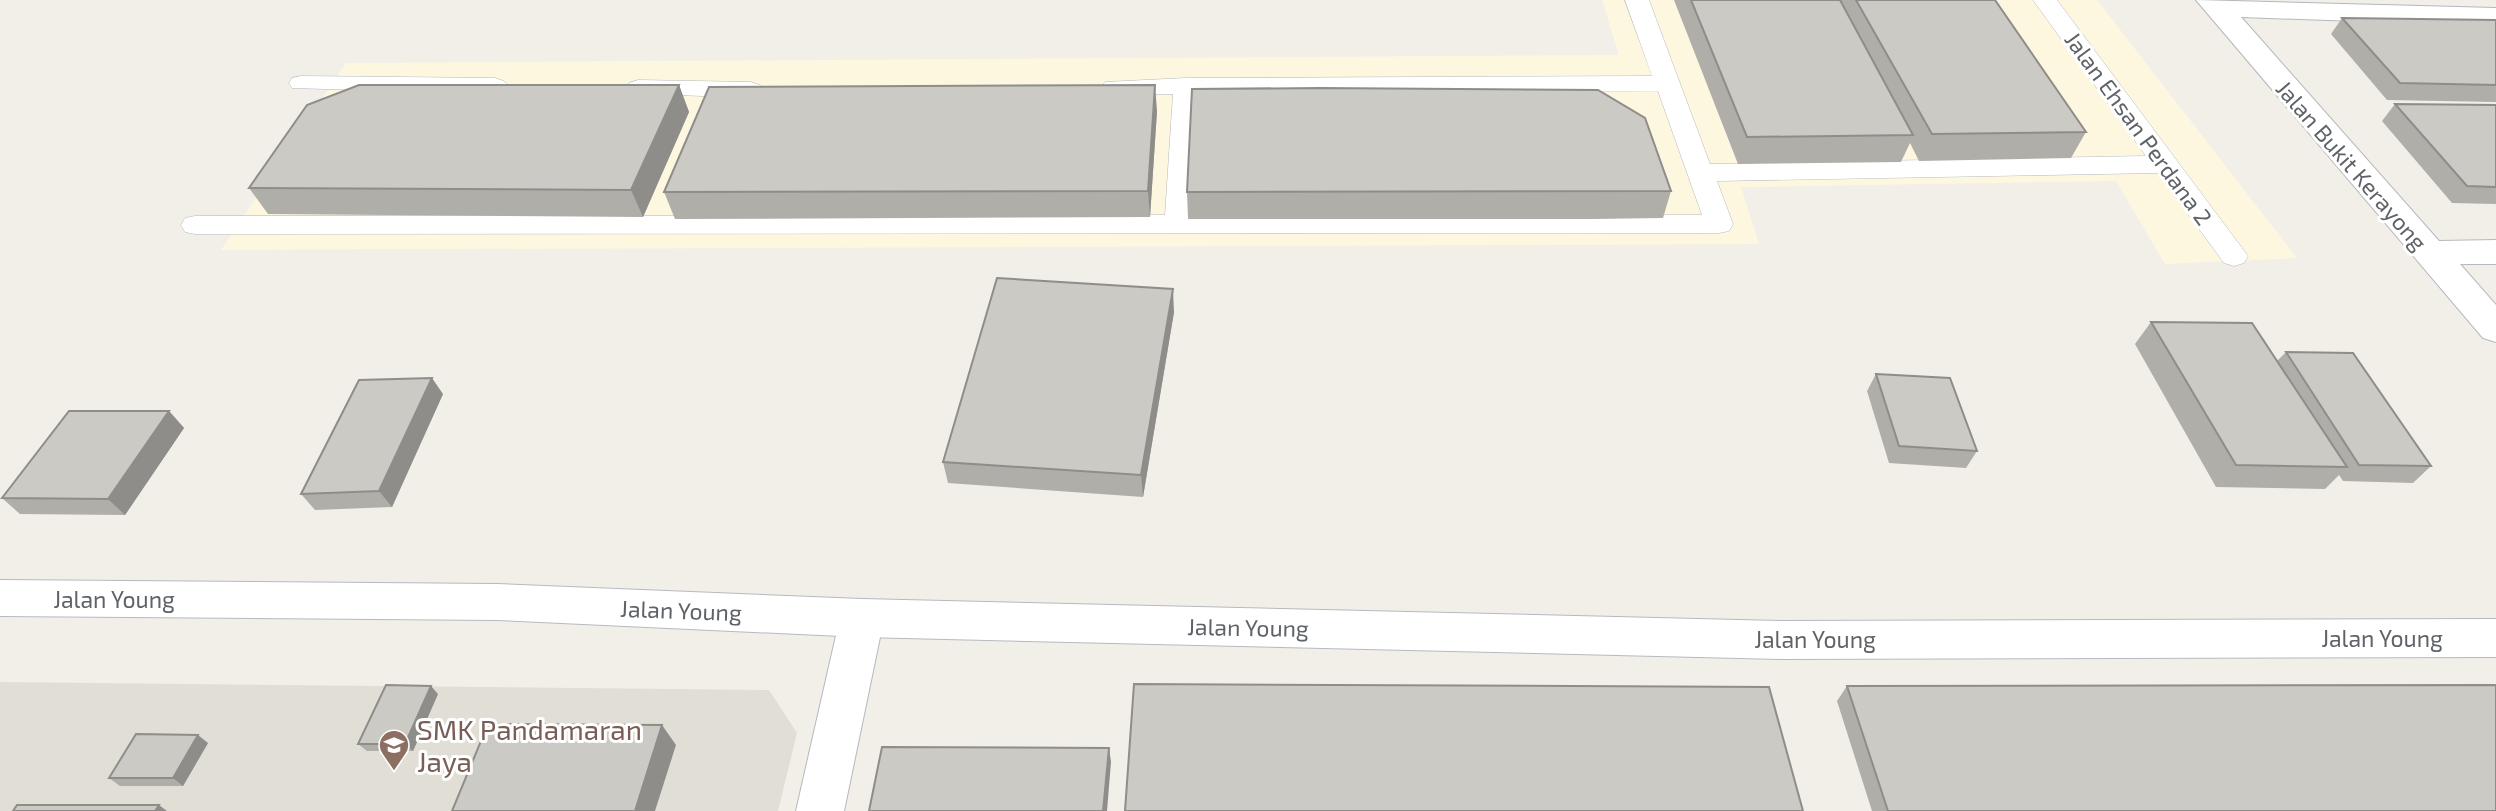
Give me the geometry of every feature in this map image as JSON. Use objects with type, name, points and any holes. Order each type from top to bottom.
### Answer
[{"type":"main road","points":[[2213,4],[2496,17]]},
{"type":"main road","name":"Jalan Bukit Kerayong","points":[[2213,4],[2496,329]]},
{"type":"main road","points":[[2429,253],[2496,252]]},
{"type":"main road","name":"Jalan Young","points":[[0,598],[497,602],[862,618],[1783,639],[2496,638]]},
{"type":"main road","points":[[820,811],[862,618]]},
{"type":"lane","points":[[195,225],[673,214],[1178,224],[1719,224],[1637,0]]},
{"type":"lane","name":"Jalan Ehsan Perdana 2","points":[[2045,0],[2234,256]]},
{"type":"lane","points":[[301,83],[520,86]]},
{"type":"lane","points":[[1097,87],[1668,83]]},
{"type":"lane","points":[[1178,224],[1186,86]]},
{"type":"lane","points":[[617,88],[781,89]]},
{"type":"lane","points":[[716,114],[726,90]]},
{"type":"lane","points":[[1701,173],[2165,164]]},
{"type":"shaded area","points":[[1602,0],[2097,0],[2297,258],[2165,264],[2116,181],[1741,187],[1759,244],[221,250],[346,63],[1619,55]]},
{"type":"shaded area","name":"SMK Pandamaran Jaya","points":[[0,682],[769,690],[797,733],[778,811],[0,811]]},
{"type":"building","points":[[1691,0],[1840,0],[1913,135],[1747,137]]},
{"type":"building","points":[[1856,0],[1995,0],[2086,132],[1932,134]]},
{"type":"building","points":[[2342,18],[2496,20],[2496,85],[2400,83]]},
{"type":"building","points":[[359,85],[679,85],[631,190],[249,188],[307,105]]},
{"type":"building","points":[[1155,85],[1148,191],[664,192],[709,87]]},
{"type":"building","points":[[1192,89],[1598,90],[1645,118],[1671,191],[1187,192]]},
{"type":"building","points":[[2395,104],[2496,105],[2496,187],[2467,186]]},
{"type":"building","points":[[997,278],[1173,289],[1141,475],[943,462]]},
{"type":"building","points":[[2151,322],[2252,323],[2347,467],[2236,465]]},
{"type":"building","points":[[2286,352],[2353,353],[2431,466],[2359,465]]},
{"type":"building","points":[[1876,374],[1950,378],[1977,451],[1899,446]]},
{"type":"building","points":[[432,378],[379,491],[301,494],[359,380]]},
{"type":"building","points":[[69,411],[169,411],[108,499],[2,498]]},
{"type":"building","points":[[1134,684],[1769,687],[1803,811],[1125,811]]},
{"type":"building","points":[[386,685],[431,686],[405,744],[358,744]]},
{"type":"building","points":[[2496,685],[2496,811],[1888,811],[1847,686]]},
{"type":"building","points":[[488,724],[662,725],[635,811],[452,811]]},
{"type":"building","points":[[136,734],[198,735],[173,778],[109,778]]},
{"type":"building","points":[[882,747],[1109,748],[1103,811],[869,811]]},
{"type":"building","points":[[17,805],[159,805],[155,811],[13,811]]},
{"type":"place","name":"SMK Pandamaran Jaya","points":[[394,772]]}]
